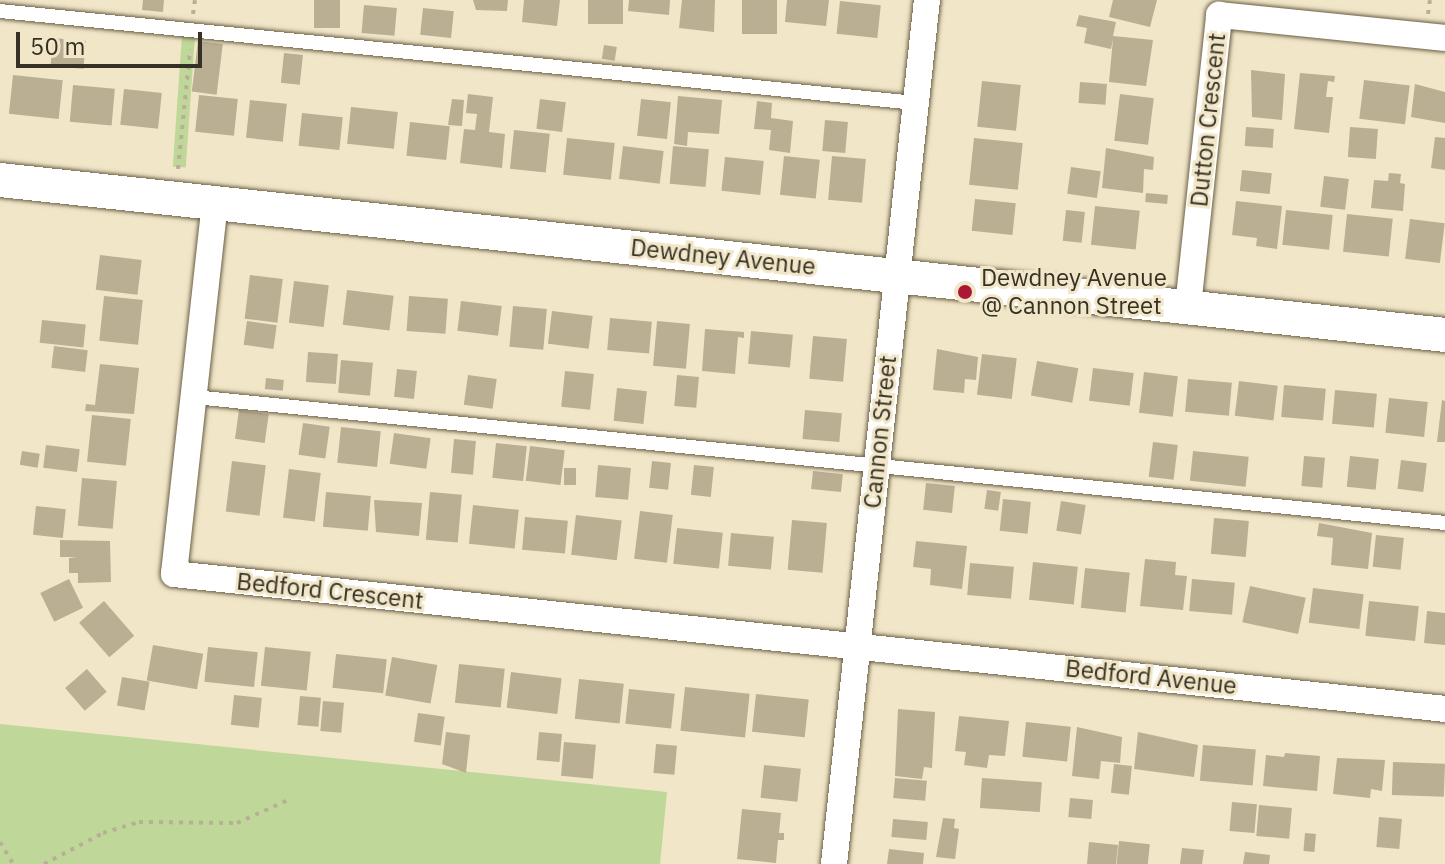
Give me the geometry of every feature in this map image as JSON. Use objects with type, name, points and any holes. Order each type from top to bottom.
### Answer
[{"type":"street","name":"Cannon Street","points":[[834,864],[927,0]]},
{"type":"street","name":"Dutton Crescent","points":[[1188,307],[1219,15],[1445,38]]},
{"type":"street","name":"Dewdney Avenue","points":[[0,180],[1445,335]]},
{"type":"street","name":"Bedford Crescent","points":[[215,202],[174,574],[858,646]]},
{"type":"street","name":"Bedford Avenue","points":[[858,646],[1445,709]]},
{"type":"lane","points":[[0,11],[915,103]]},
{"type":"lane","points":[[194,397],[1445,523]]},
{"type":"path","points":[[175,198],[195,0]]},
{"type":"path","points":[[44,864],[103,833],[139,822],[237,823],[286,801]]},
{"type":"path","points":[[0,842],[13,864]]},
{"type":"green space","points":[[182,35],[195,36],[186,168],[173,167]]},
{"type":"green space","points":[[0,724],[667,792],[660,864],[0,864]]},
{"type":"building","points":[[143,0],[164,0],[163,12],[142,10]]},
{"type":"building","points":[[314,0],[340,0],[340,28],[314,28]]},
{"type":"building","points":[[473,0],[508,0],[507,11],[476,10]]},
{"type":"building","points":[[524,0],[560,0],[557,26],[522,22]]},
{"type":"building","points":[[588,0],[623,0],[623,24],[588,24]]},
{"type":"building","points":[[629,0],[670,0],[669,15],[628,11]]},
{"type":"building","points":[[682,0],[715,0],[714,32],[679,28]]},
{"type":"building","points":[[742,0],[777,0],[777,34],[742,34]]},
{"type":"building","points":[[787,0],[829,0],[826,26],[785,22]]},
{"type":"building","points":[[1113,0],[1157,0],[1150,27],[1109,17]]},
{"type":"building","points":[[840,1],[881,5],[877,38],[837,34]]},
{"type":"building","points":[[364,5],[397,8],[394,36],[362,33]]},
{"type":"building","points":[[423,8],[454,11],[451,38],[420,35]]},
{"type":"building","points":[[1079,15],[1116,22],[1113,36],[1153,40],[1146,86],[1109,82],[1113,39],[1111,49],[1084,43],[1087,28],[1076,26]]},
{"type":"building","points":[[53,38],[86,41],[83,69],[51,66]]},
{"type":"building","points":[[198,41],[223,44],[217,95],[192,92]]},
{"type":"building","points":[[604,45],[617,47],[615,61],[602,59]]},
{"type":"building","points":[[284,53],[303,55],[300,85],[281,83]]},
{"type":"building","points":[[1251,70],[1285,74],[1282,120],[1252,117]]},
{"type":"building","points":[[1300,73],[1335,76],[1334,82],[1328,81],[1326,97],[1333,97],[1329,133],[1294,129]]},
{"type":"building","points":[[13,75],[63,80],[59,119],[9,114]]},
{"type":"building","points":[[1364,80],[1410,86],[1405,124],[1359,119]]},
{"type":"building","points":[[982,81],[1021,85],[1016,131],[977,127]]},
{"type":"building","points":[[1080,82],[1107,84],[1105,105],[1079,103]]},
{"type":"building","points":[[1415,84],[1445,92],[1445,123],[1411,117]]},
{"type":"building","points":[[73,85],[115,89],[112,126],[70,122]]},
{"type":"building","points":[[124,89],[162,93],[158,129],[120,125]]},
{"type":"building","points":[[468,94],[493,97],[489,132],[505,134],[502,168],[460,163],[464,129],[475,130],[477,114],[466,113]]},
{"type":"building","points":[[1120,94],[1154,98],[1148,145],[1114,141]]},
{"type":"building","points":[[199,95],[238,99],[234,136],[195,132]]},
{"type":"building","points":[[678,96],[722,100],[719,134],[688,132],[687,146],[674,144]]},
{"type":"building","points":[[452,99],[464,100],[462,126],[448,125]]},
{"type":"building","points":[[540,99],[566,102],[562,132],[536,129]]},
{"type":"building","points":[[641,99],[671,102],[667,139],[637,136]]},
{"type":"building","points":[[250,100],[287,104],[283,142],[246,138]]},
{"type":"building","points":[[757,101],[772,103],[771,118],[793,121],[790,153],[769,150],[771,130],[754,129]]},
{"type":"building","points":[[351,107],[398,112],[394,149],[347,144]]},
{"type":"building","points":[[302,113],[343,117],[339,150],[299,146]]},
{"type":"building","points":[[825,120],[848,122],[845,153],[822,151]]},
{"type":"building","points":[[410,122],[450,126],[446,160],[406,156]]},
{"type":"building","points":[[1246,127],[1274,129],[1273,148],[1245,146]]},
{"type":"building","points":[[1350,127],[1378,129],[1376,159],[1348,157]]},
{"type":"building","points":[[514,130],[550,134],[546,173],[510,169]]},
{"type":"building","points":[[1435,137],[1445,138],[1445,170],[1431,168]]},
{"type":"building","points":[[567,138],[615,143],[611,180],[563,175]]},
{"type":"building","points":[[974,138],[1023,143],[1018,190],[969,185]]},
{"type":"building","points":[[623,146],[664,151],[660,184],[619,179]]},
{"type":"building","points":[[673,146],[709,149],[706,187],[670,184]]},
{"type":"building","points":[[1106,148],[1154,157],[1153,170],[1144,169],[1143,193],[1102,188]]},
{"type":"building","points":[[784,156],[820,160],[816,199],[780,195]]},
{"type":"building","points":[[832,156],[866,159],[862,203],[828,200]]},
{"type":"building","points":[[725,157],[764,161],[760,195],[721,191]]},
{"type":"building","points":[[1071,167],[1101,171],[1097,198],[1067,194]]},
{"type":"building","points":[[1242,170],[1272,173],[1270,194],[1240,191]]},
{"type":"building","points":[[1389,173],[1401,174],[1400,183],[1405,184],[1403,211],[1371,208],[1374,180],[1388,181]]},
{"type":"building","points":[[1324,176],[1349,179],[1345,210],[1320,207]]},
{"type":"building","points":[[1146,193],[1168,195],[1167,204],[1145,202]]},
{"type":"building","points":[[975,199],[1016,203],[1012,235],[972,231]]},
{"type":"building","points":[[1236,201],[1282,206],[1277,249],[1256,246],[1257,238],[1232,235]]},
{"type":"building","points":[[1095,206],[1140,211],[1136,249],[1091,245]]},
{"type":"building","points":[[1066,210],[1085,212],[1082,243],[1063,241]]},
{"type":"building","points":[[1286,210],[1333,215],[1329,250],[1282,245]]},
{"type":"building","points":[[1347,214],[1393,219],[1389,257],[1343,252]]},
{"type":"building","points":[[1410,219],[1445,223],[1440,263],[1405,259]]},
{"type":"building","points":[[100,255],[142,260],[137,295],[96,290]]},
{"type":"building","points":[[250,275],[283,279],[277,323],[245,319]]},
{"type":"building","points":[[294,281],[329,285],[324,327],[289,323]]},
{"type":"building","points":[[347,290],[394,296],[389,330],[343,325]]},
{"type":"building","points":[[104,296],[143,300],[138,345],[99,341]]},
{"type":"building","points":[[409,296],[448,299],[445,334],[407,331]]},
{"type":"building","points":[[461,301],[502,306],[498,336],[457,331]]},
{"type":"building","points":[[513,306],[547,309],[543,350],[509,347]]},
{"type":"building","points":[[552,311],[593,316],[589,349],[548,344]]},
{"type":"building","points":[[610,318],[652,322],[649,354],[607,350]]},
{"type":"building","points":[[42,320],[86,325],[83,347],[40,343]]},
{"type":"building","points":[[247,321],[277,325],[273,349],[244,345]]},
{"type":"building","points":[[657,321],[690,324],[686,369],[653,366]]},
{"type":"building","points":[[705,329],[744,332],[744,338],[738,337],[735,374],[702,371]]},
{"type":"building","points":[[751,331],[793,335],[790,368],[748,364]]},
{"type":"building","points":[[813,336],[847,339],[843,382],[809,379]]},
{"type":"building","points":[[54,346],[88,350],[85,372],[51,368]]},
{"type":"building","points":[[937,349],[978,357],[976,380],[965,379],[964,393],[933,390]]},
{"type":"building","points":[[308,352],[338,354],[336,384],[306,382]]},
{"type":"building","points":[[982,354],[1017,358],[1012,399],[977,395]]},
{"type":"building","points":[[341,360],[373,363],[370,396],[338,393]]},
{"type":"building","points":[[1037,361],[1078,368],[1072,403],[1031,395]]},
{"type":"building","points":[[100,364],[139,368],[134,414],[85,411],[86,404],[95,405]]},
{"type":"building","points":[[1093,368],[1134,373],[1130,406],[1089,401]]},
{"type":"building","points":[[397,369],[417,371],[414,399],[394,397]]},
{"type":"building","points":[[565,371],[594,374],[590,410],[561,407]]},
{"type":"building","points":[[1144,372],[1178,376],[1173,417],[1139,413]]},
{"type":"building","points":[[468,375],[497,379],[493,409],[464,405]]},
{"type":"building","points":[[677,375],[699,377],[696,408],[674,406]]},
{"type":"building","points":[[266,378],[284,380],[283,391],[265,389]]},
{"type":"building","points":[[1188,379],[1232,383],[1229,416],[1185,412]]},
{"type":"building","points":[[1239,381],[1278,386],[1273,420],[1235,416]]},
{"type":"building","points":[[1284,385],[1326,389],[1323,421],[1281,417]]},
{"type":"building","points":[[617,388],[647,391],[643,424],[614,421]]},
{"type":"building","points":[[1335,390],[1377,394],[1374,428],[1332,424]]},
{"type":"building","points":[[1389,398],[1428,402],[1424,437],[1385,433]]},
{"type":"building","points":[[1442,400],[1445,401],[1445,442],[1437,442]]},
{"type":"building","points":[[239,410],[269,414],[265,443],[235,439]]},
{"type":"building","points":[[805,410],[842,413],[839,442],[802,439]]},
{"type":"building","points":[[92,415],[131,419],[126,466],[87,462]]},
{"type":"building","points":[[303,423],[330,427],[325,458],[299,455]]},
{"type":"building","points":[[341,427],[381,431],[377,467],[337,463]]},
{"type":"building","points":[[394,433],[431,438],[426,469],[390,464]]},
{"type":"building","points":[[454,439],[476,441],[473,475],[451,473]]},
{"type":"building","points":[[1153,442],[1178,445],[1174,480],[1149,477]]},
{"type":"building","points":[[496,443],[527,446],[523,481],[492,478]]},
{"type":"building","points":[[46,445],[80,449],[77,472],[43,468]]},
{"type":"building","points":[[530,446],[565,450],[560,485],[526,481]]},
{"type":"building","points":[[22,451],[40,454],[38,468],[20,465]]},
{"type":"building","points":[[1193,451],[1249,457],[1246,487],[1190,481]]},
{"type":"building","points":[[1304,456],[1325,458],[1322,488],[1301,486]]},
{"type":"building","points":[[1350,456],[1379,459],[1376,490],[1347,487]]},
{"type":"building","points":[[1401,460],[1427,463],[1423,492],[1397,489]]},
{"type":"building","points":[[232,461],[266,465],[260,516],[226,512]]},
{"type":"building","points":[[652,461],[671,463],[668,490],[649,488]]},
{"type":"building","points":[[598,465],[631,468],[628,500],[595,497]]},
{"type":"building","points":[[694,465],[714,467],[711,497],[691,495]]},
{"type":"building","points":[[564,468],[576,468],[576,485],[564,485]]},
{"type":"building","points":[[289,469],[321,473],[315,522],[283,518]]},
{"type":"building","points":[[813,471],[843,474],[841,492],[811,489]]},
{"type":"building","points":[[82,478],[117,481],[113,529],[78,526]]},
{"type":"building","points":[[926,483],[955,486],[952,513],[923,510]]},
{"type":"building","points":[[987,490],[1001,492],[998,511],[984,509]]},
{"type":"building","points":[[326,492],[371,496],[368,531],[323,527]]},
{"type":"building","points":[[430,492],[462,495],[458,543],[426,540]]},
{"type":"building","points":[[1003,499],[1031,502],[1028,534],[1000,531]]},
{"type":"building","points":[[374,500],[422,503],[419,536],[376,532]]},
{"type":"building","points":[[1061,501],[1086,505],[1081,535],[1056,531]]},
{"type":"building","points":[[473,505],[519,510],[515,549],[469,544]]},
{"type":"building","points":[[36,506],[66,509],[63,538],[33,535]]},
{"type":"building","points":[[640,511],[673,515],[667,563],[634,559]]},
{"type":"building","points":[[576,515],[622,521],[617,560],[571,555]]},
{"type":"building","points":[[525,517],[568,521],[565,554],[522,550]]},
{"type":"building","points":[[1214,518],[1249,521],[1246,557],[1211,554]]},
{"type":"building","points":[[792,520],[827,523],[823,573],[788,570]]},
{"type":"building","points":[[1319,523],[1372,533],[1368,569],[1331,565],[1333,538],[1317,536]]},
{"type":"building","points":[[677,528],[723,533],[719,569],[673,564]]},
{"type":"building","points":[[731,533],[774,537],[771,570],[728,566]]},
{"type":"building","points":[[1376,535],[1404,538],[1401,570],[1373,567]]},
{"type":"building","points":[[60,540],[110,541],[111,582],[78,583],[78,573],[69,573],[69,558],[77,557],[60,557]]},
{"type":"building","points":[[916,541],[967,546],[962,589],[930,585],[931,569],[913,567]]},
{"type":"building","points":[[1145,559],[1176,562],[1175,575],[1187,576],[1183,610],[1140,606]]},
{"type":"building","points":[[1033,562],[1078,567],[1074,604],[1029,600]]},
{"type":"building","points":[[970,563],[1014,567],[1011,599],[967,595]]},
{"type":"building","points":[[1085,568],[1130,573],[1126,612],[1081,608]]},
{"type":"building","points":[[69,579],[83,608],[54,622],[40,593]]},
{"type":"building","points":[[1192,579],[1235,583],[1232,615],[1189,611]]},
{"type":"building","points":[[1250,586],[1306,598],[1298,634],[1242,622]]},
{"type":"building","points":[[1313,588],[1364,594],[1359,629],[1309,623]]},
{"type":"building","points":[[104,601],[134,636],[109,657],[79,623]]},
{"type":"building","points":[[1369,601],[1419,606],[1415,641],[1365,636]]},
{"type":"building","points":[[1427,611],[1445,613],[1445,645],[1424,643]]},
{"type":"building","points":[[153,645],[203,654],[197,689],[147,680]]},
{"type":"building","points":[[208,647],[258,652],[254,687],[204,682]]},
{"type":"building","points":[[265,647],[311,652],[307,691],[261,686]]},
{"type":"building","points":[[336,654],[387,659],[383,693],[332,688]]},
{"type":"building","points":[[392,657],[437,665],[431,703],[385,695]]},
{"type":"building","points":[[459,664],[505,669],[501,708],[455,703]]},
{"type":"building","points":[[87,669],[107,692],[85,711],[65,688]]},
{"type":"building","points":[[511,672],[562,678],[557,714],[507,708]]},
{"type":"building","points":[[122,677],[150,682],[145,710],[117,706]]},
{"type":"building","points":[[579,679],[624,684],[620,723],[575,719]]},
{"type":"building","points":[[685,687],[750,694],[745,738],[680,731]]},
{"type":"building","points":[[629,689],[675,694],[671,729],[625,724]]},
{"type":"building","points":[[756,694],[809,700],[805,737],[752,732]]},
{"type":"building","points":[[234,695],[262,698],[259,728],[231,725]]},
{"type":"building","points":[[300,696],[321,698],[318,727],[297,725]]},
{"type":"building","points":[[323,701],[344,703],[341,733],[320,731]]},
{"type":"building","points":[[898,709],[935,712],[932,768],[924,767],[922,779],[895,776]]},
{"type":"building","points":[[418,713],[445,717],[441,745],[414,742]]},
{"type":"building","points":[[959,716],[1009,721],[1005,756],[989,755],[987,768],[964,765],[966,752],[955,751]]},
{"type":"building","points":[[1026,722],[1071,727],[1067,762],[1022,757]]},
{"type":"building","points":[[1077,727],[1122,737],[1120,763],[1101,761],[1099,779],[1072,776]]},
{"type":"building","points":[[446,732],[470,735],[466,773],[442,764]]},
{"type":"building","points":[[539,732],[562,734],[559,762],[537,760]]},
{"type":"building","points":[[1138,732],[1198,745],[1194,777],[1134,769]]},
{"type":"building","points":[[564,742],[596,745],[593,779],[561,776]]},
{"type":"building","points":[[656,744],[677,746],[674,775],[653,773]]},
{"type":"building","points":[[1203,745],[1256,750],[1253,785],[1200,781]]},
{"type":"building","points":[[1285,753],[1320,756],[1317,791],[1263,786],[1266,755],[1284,757]]},
{"type":"building","points":[[1337,758],[1385,760],[1382,791],[1371,789],[1370,798],[1333,794]]},
{"type":"building","points":[[1393,762],[1445,764],[1444,797],[1392,795]]},
{"type":"building","points":[[1114,764],[1132,766],[1129,795],[1111,793]]},
{"type":"building","points":[[764,765],[801,769],[797,802],[761,798]]},
{"type":"building","points":[[895,778],[927,781],[925,801],[893,798]]},
{"type":"building","points":[[982,778],[1042,782],[1040,812],[980,808]]},
{"type":"building","points":[[1070,798],[1093,800],[1091,819],[1068,817]]},
{"type":"building","points":[[1232,802],[1257,804],[1254,833],[1229,831]]},
{"type":"building","points":[[1259,805],[1292,808],[1289,839],[1256,836]]},
{"type":"building","points":[[742,809],[781,813],[779,833],[784,833],[784,840],[778,840],[776,863],[737,859]]},
{"type":"building","points":[[1379,817],[1402,819],[1399,849],[1376,847]]},
{"type":"building","points":[[943,818],[955,819],[954,828],[959,829],[955,859],[936,857]]},
{"type":"building","points":[[893,819],[928,822],[926,840],[891,837]]},
{"type":"building","points":[[1305,833],[1316,834],[1314,852],[1303,851]]},
{"type":"building","points":[[1119,841],[1150,844],[1148,864],[1117,864]]},
{"type":"building","points":[[1089,842],[1118,845],[1116,864],[1087,864]]},
{"type":"building","points":[[1182,848],[1204,850],[1202,864],[1180,864]]},
{"type":"building","points":[[889,849],[924,853],[923,864],[887,864]]},
{"type":"building","points":[[1245,852],[1270,855],[1269,864],[1243,864]]},
{"type":"place","name":"Dewdney Avenue @ Cannon Street","points":[[965,292]]}]
